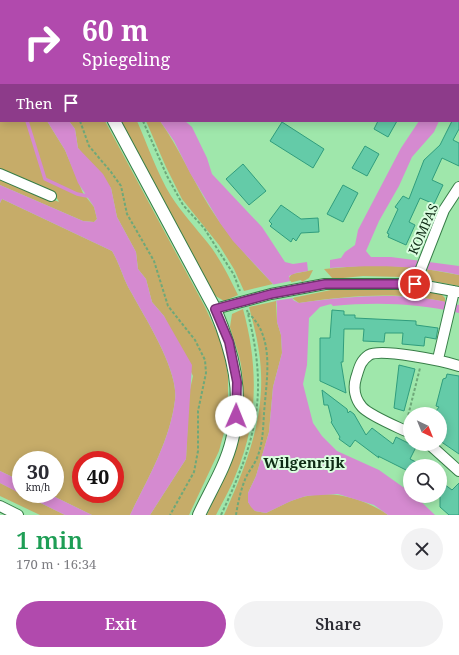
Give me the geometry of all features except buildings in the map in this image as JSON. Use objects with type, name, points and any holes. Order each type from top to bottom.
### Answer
[{"type":"street","points":[[115,122],[215,309],[229,342],[237,382],[236,416],[232,440],[199,515]]},
{"type":"street","points":[[0,174],[51,196]]},
{"type":"street","name":"KOMPAS","points":[[415,284],[424,256],[444,210],[459,187]]},
{"type":"street","points":[[215,309],[271,294],[325,284],[415,284],[456,291],[451,302],[438,359]]},
{"type":"street","points":[[403,430],[362,407],[355,395],[355,383],[361,361],[370,354],[381,353],[438,359],[459,366]]},
{"type":"street","points":[[437,451],[459,471]]},
{"type":"street","points":[[0,506],[18,515]]},
{"type":"path","points":[[80,122],[89,146],[111,172],[120,186],[127,214],[154,261],[168,306],[194,340],[205,360],[206,372],[198,411],[198,451],[194,472],[170,515]]},
{"type":"path","points":[[236,515],[240,491],[256,459],[264,434],[267,388],[267,358],[262,333],[255,319],[247,312]]},
{"type":"path","points":[[412,407],[423,358]]},
{"type":"shaded area","points":[[0,122],[48,122],[65,150],[83,193],[94,207],[97,219],[94,222],[83,221],[0,185],[0,177],[59,202],[54,193],[0,171]]},
{"type":"shaded area","points":[[48,122],[70,122],[75,129],[78,148],[103,174],[111,188],[117,217],[136,252],[138,269],[146,279],[152,302],[164,316],[192,365],[186,459],[150,515],[130,515],[163,445],[175,400],[175,388],[172,374],[160,344],[128,287],[112,251],[2,199],[0,203],[0,185],[83,221],[94,222],[97,219],[94,207],[78,183],[65,150]]},
{"type":"shaded area","points":[[70,122],[106,122],[205,307],[223,346],[228,376],[228,418],[219,451],[189,515],[150,515],[186,459],[189,394],[193,376],[164,316],[152,302],[146,279],[138,269],[136,252],[117,217],[111,188],[78,148],[75,129]]},
{"type":"shaded area","points":[[122,122],[137,122],[157,169],[171,196],[216,254],[238,295],[224,301],[214,295]]},
{"type":"shaded area","points":[[146,122],[161,122],[216,217],[239,247],[273,284],[244,291],[234,269],[219,245],[182,199]]},
{"type":"shaded area","points":[[161,122],[186,122],[192,127],[207,158],[212,174],[262,227],[285,262],[293,264],[307,262],[308,271],[289,276],[293,300],[299,303],[339,298],[399,296],[459,305],[459,313],[412,305],[364,304],[333,306],[331,304],[320,307],[309,318],[307,365],[303,384],[313,423],[322,436],[337,451],[379,470],[403,487],[403,503],[422,503],[435,515],[388,515],[374,505],[338,494],[306,496],[291,501],[266,513],[255,511],[251,507],[248,502],[248,493],[256,476],[269,432],[273,387],[282,353],[281,335],[277,322],[277,305],[273,284],[233,241],[220,223],[190,173],[174,141]]},
{"type":"shaded area","points":[[418,122],[439,122],[434,132],[412,157],[399,186],[379,221],[366,251],[371,257],[391,257],[459,266],[459,275],[427,269],[395,267],[363,266],[330,268],[330,260],[341,258],[345,252],[355,245],[358,230],[401,148]]},
{"type":"shaded area","points":[[2,199],[112,251],[128,287],[160,344],[167,360],[175,388],[175,400],[163,445],[130,515],[92,515],[64,501],[64,451],[12,451],[12,477],[0,471],[0,203]]},
{"type":"shaded area","points":[[370,265],[413,267],[410,274],[402,277],[363,276],[333,279],[324,269]]},
{"type":"shaded area","points":[[426,269],[459,275],[459,286],[432,281]]},
{"type":"shaded area","points":[[313,270],[309,278],[302,282],[301,280],[289,283],[288,279],[292,274]]},
{"type":"shaded area","points":[[392,288],[440,293],[445,298],[445,302],[409,297],[372,296],[335,298],[299,303],[292,298],[331,290]]},
{"type":"shaded area","points":[[276,301],[277,322],[281,335],[282,353],[273,387],[269,432],[256,476],[248,493],[248,502],[255,511],[266,513],[288,502],[303,497],[329,494],[366,503],[388,515],[224,515],[248,456],[254,436],[261,395],[259,352],[249,307]]},
{"type":"shaded area","points":[[243,309],[248,330],[253,371],[254,392],[249,433],[244,454],[227,494],[216,515],[207,515],[230,460],[240,424],[243,405],[241,365],[230,327],[232,314]]},
{"type":"shaded area","points":[[0,471],[12,477],[12,489],[0,483]]},
{"type":"shaded area","points":[[0,483],[12,489],[12,502],[0,496]]},
{"type":"shaded area","points":[[64,501],[92,515],[65,515],[40,503],[64,503]]},
{"type":"shaded area","points":[[15,503],[41,503],[65,515],[40,515]]},
{"type":"pier","points":[[291,281],[294,298],[274,301],[271,285]]},
{"type":"waterway","points":[[27,122],[45,179],[77,194],[87,196]]},
{"type":"district","name":"Wilgenrijk","points":[[304,462]]},
{"type":"route","points":[[236,416],[237,382],[229,342],[215,309],[271,294],[325,284],[415,284]]}]
